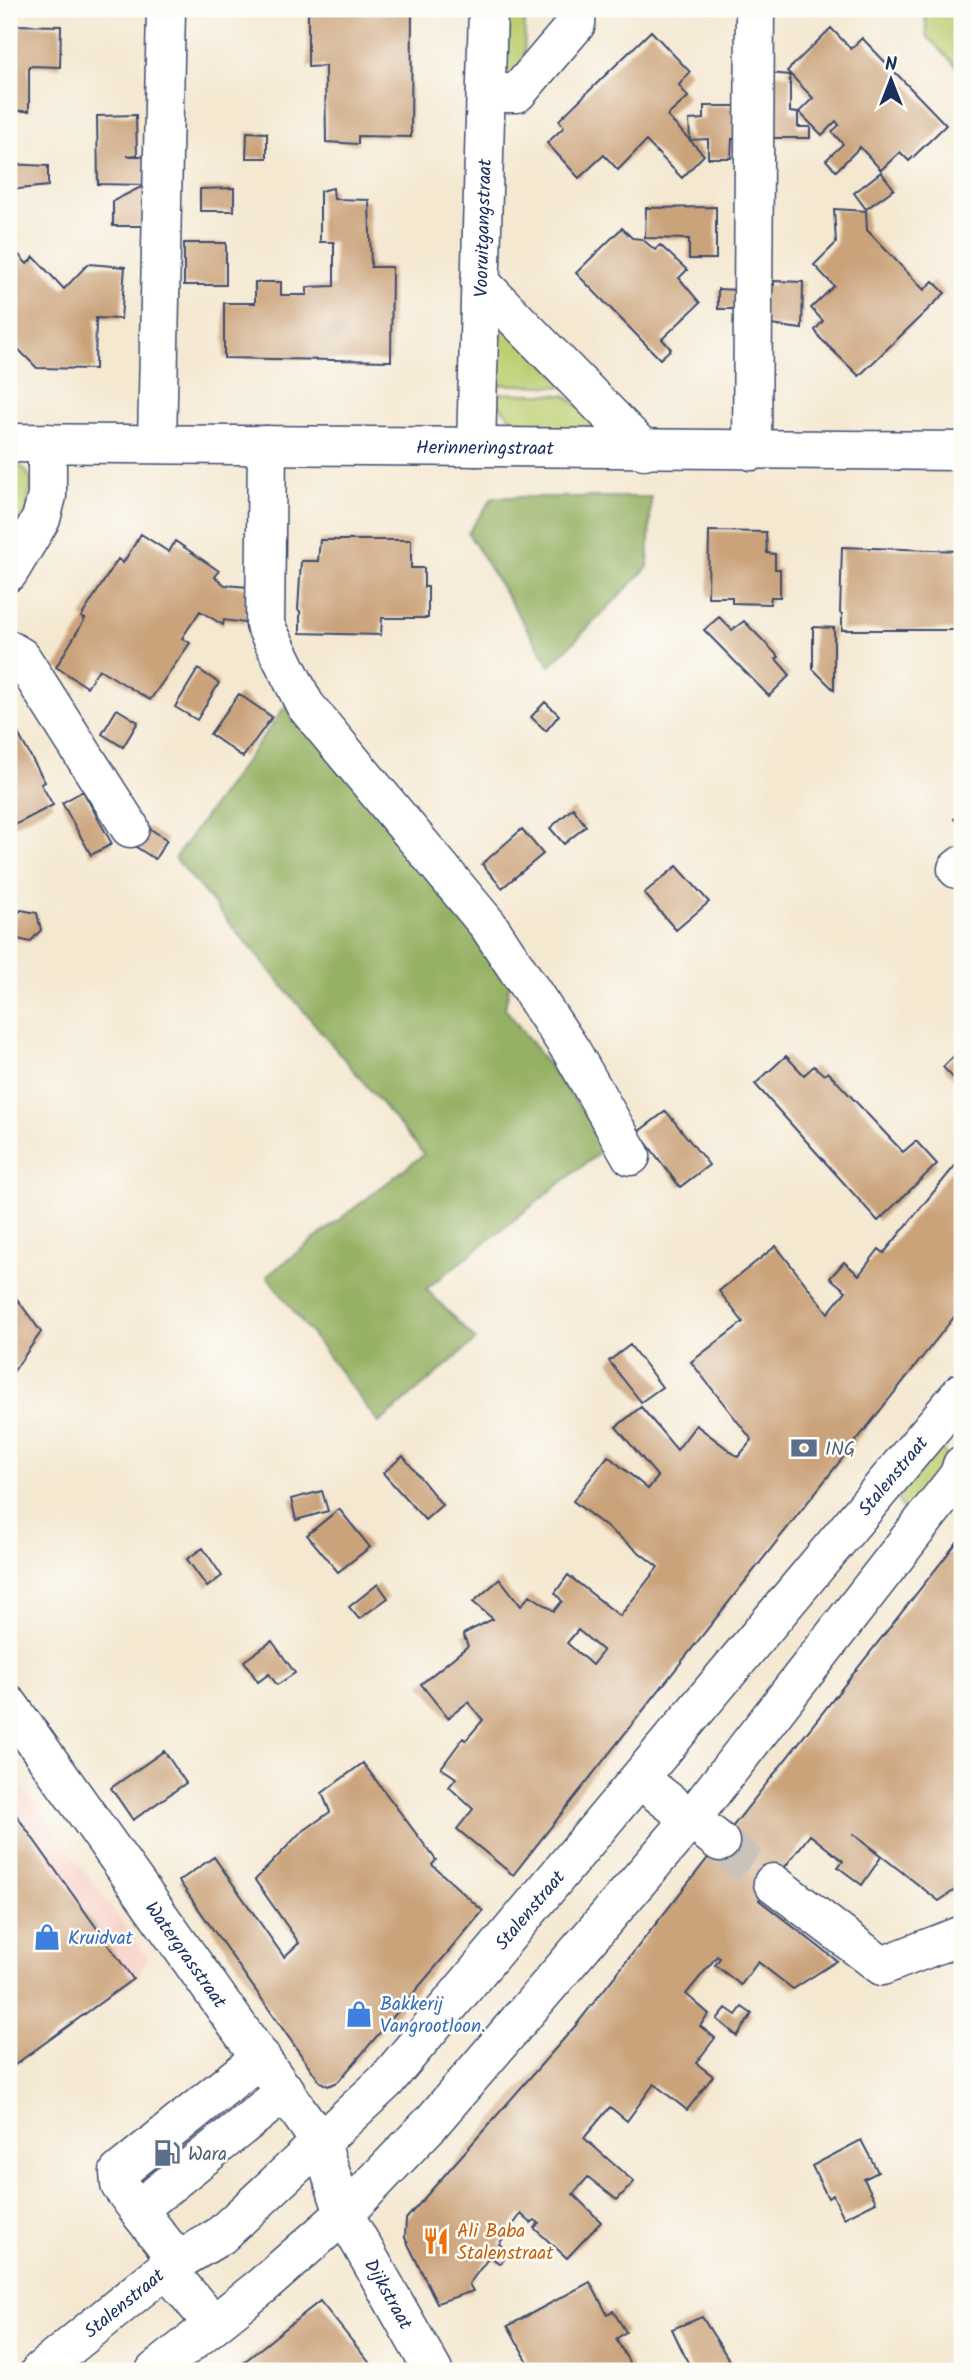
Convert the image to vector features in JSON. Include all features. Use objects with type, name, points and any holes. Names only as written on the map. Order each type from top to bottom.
[{"type":"street","points":[[158,444],[166,9]]},
{"type":"street","name":"Vooruitgangstraat","points":[[476,447],[488,9]]},
{"type":"street","points":[[486,93],[517,93],[576,24],[577,9]]},
{"type":"street","points":[[752,451],[755,9]]},
{"type":"street","points":[[480,282],[644,450]]},
{"type":"street","name":"Herinneringstraat","points":[[9,443],[962,451]]},
{"type":"street","points":[[9,572],[41,519],[47,496],[47,443]]},
{"type":"street","points":[[267,445],[265,625],[300,694],[306,705],[488,925],[572,1052],[631,1156]]},
{"type":"street","points":[[9,650],[21,657],[130,828]]},
{"type":"street","name":"Stalenstraat","points":[[40,2371],[172,2264],[220,2236],[321,2143],[407,2058],[962,1392]]},
{"type":"street","points":[[155,2371],[262,2286],[344,2214],[706,1831],[959,1475],[962,1465]]},
{"type":"street","name":"Watergrasstraat","points":[[9,1705],[321,2143],[344,2214]]},
{"type":"street","points":[[640,1780],[706,1831]]},
{"type":"street","points":[[773,1882],[882,1966],[962,1935]]},
{"type":"street","points":[[213,2324],[120,2185],[119,2172],[261,2057]]},
{"type":"street","points":[[142,2216],[146,2202],[286,2091]]},
{"type":"street","name":"Dijkstraat","points":[[344,2214],[433,2371]]},
{"type":"shaded area","points":[[9,1768],[148,1958],[137,1978],[9,2069]]},
{"type":"green space","points":[[495,9],[525,9],[524,70],[503,80]]},
{"type":"green space","points":[[938,9],[962,9],[962,72],[927,36],[925,15],[938,15]]},
{"type":"green space","points":[[488,303],[567,387],[487,384]]},
{"type":"green space","points":[[488,393],[565,395],[618,440],[530,439]]},
{"type":"green space","points":[[9,457],[25,470],[32,481],[23,527],[9,530]]},
{"type":"green space","points":[[493,497],[651,497],[648,567],[550,666],[468,533]]},
{"type":"green space","points":[[290,700],[510,982],[505,1008],[609,1145],[426,1289],[476,1340],[379,1423],[267,1276],[424,1154],[175,858]]},
{"type":"green space","points":[[930,1447],[942,1448],[948,1461],[910,1524],[894,1492]]},
{"type":"building","points":[[308,9],[412,9],[411,137],[358,136],[358,144],[326,142],[325,66],[308,67]]},
{"type":"building","points":[[9,25],[61,26],[60,67],[29,66],[29,111],[9,111]]},
{"type":"building","points":[[831,28],[851,49],[862,38],[946,125],[909,161],[900,152],[881,170],[860,147],[836,171],[826,160],[843,144],[832,132],[839,125],[836,121],[822,135],[799,112],[813,98],[787,71]]},
{"type":"building","points":[[651,31],[690,72],[679,85],[688,97],[667,116],[704,155],[682,178],[646,141],[618,170],[604,155],[579,178],[547,143],[564,127],[559,120]]},
{"type":"building","points":[[769,73],[790,75],[790,112],[798,113],[798,127],[810,127],[810,138],[766,138]]},
{"type":"building","points":[[704,106],[745,106],[744,138],[732,139],[731,158],[708,158],[708,139],[690,140],[689,120],[704,119]]},
{"type":"building","points":[[136,115],[137,155],[127,156],[148,156],[147,185],[98,184],[97,116]]},
{"type":"building","points":[[247,132],[267,133],[267,158],[246,158]]},
{"type":"building","points":[[9,164],[48,166],[48,186],[9,190]]},
{"type":"building","points":[[881,172],[894,189],[866,209],[854,193]]},
{"type":"building","points":[[141,187],[147,187],[147,226],[113,226],[113,201]]},
{"type":"building","points":[[234,188],[234,211],[200,211],[200,189]]},
{"type":"building","points":[[333,188],[334,199],[369,200],[371,267],[392,267],[391,361],[224,358],[224,303],[255,303],[255,282],[281,282],[281,295],[307,295],[307,287],[334,286],[334,242],[320,242],[320,191]]},
{"type":"building","points":[[716,207],[716,259],[689,259],[689,239],[645,238],[646,208]]},
{"type":"building","points":[[834,209],[866,211],[867,230],[924,290],[933,281],[945,293],[859,376],[820,338],[815,330],[823,321],[811,308],[834,286],[814,265],[836,243]]},
{"type":"building","points":[[622,228],[632,238],[642,239],[655,250],[660,245],[687,270],[679,278],[700,303],[662,339],[671,349],[660,359],[576,273]]},
{"type":"building","points":[[184,243],[226,243],[226,285],[184,285]]},
{"type":"building","points":[[9,244],[27,264],[34,257],[64,289],[88,264],[125,267],[121,319],[96,318],[95,369],[37,368],[9,340]]},
{"type":"building","points":[[774,281],[803,282],[802,329],[764,324],[763,285],[774,285]]},
{"type":"building","points":[[718,289],[738,290],[738,309],[718,309]]},
{"type":"building","points":[[709,531],[766,532],[767,553],[775,554],[775,569],[780,569],[780,597],[771,597],[770,604],[732,603],[732,597],[708,597]]},
{"type":"building","points":[[141,534],[169,552],[175,541],[219,571],[215,577],[225,585],[248,587],[246,623],[224,620],[223,625],[200,611],[182,638],[190,643],[150,700],[99,669],[87,687],[56,667],[85,619],[81,617],[118,559],[123,563]]},
{"type":"building","points":[[320,540],[411,540],[411,568],[424,568],[424,587],[428,587],[428,618],[382,618],[381,635],[300,633],[298,610],[301,561],[318,561]]},
{"type":"building","points":[[842,547],[962,551],[962,626],[954,625],[954,630],[842,630]]},
{"type":"building","points":[[719,617],[732,630],[744,621],[779,657],[776,659],[790,675],[769,696],[704,630]]},
{"type":"building","points":[[813,627],[834,628],[834,690],[813,669]]},
{"type":"building","points":[[198,669],[219,683],[197,720],[175,707]]},
{"type":"building","points":[[239,694],[272,717],[243,757],[210,734]]},
{"type":"building","points":[[545,702],[559,715],[546,731],[531,717]]},
{"type":"building","points":[[117,709],[138,722],[123,747],[102,734]]},
{"type":"building","points":[[16,730],[45,782],[41,784],[53,805],[9,828],[9,734]]},
{"type":"building","points":[[83,791],[112,844],[91,855],[62,803]]},
{"type":"building","points":[[573,808],[586,826],[564,844],[550,828]]},
{"type":"building","points":[[962,813],[962,829],[954,819]]},
{"type":"building","points":[[146,826],[167,840],[155,859],[133,845]]},
{"type":"building","points":[[522,829],[543,854],[502,888],[482,864]]},
{"type":"building","points":[[677,866],[709,902],[676,930],[644,893]]},
{"type":"building","points":[[21,910],[37,913],[41,930],[30,942],[14,938],[11,922]]},
{"type":"building","points":[[786,1056],[804,1075],[814,1066],[824,1075],[828,1072],[903,1152],[916,1141],[937,1164],[878,1221],[755,1084]]},
{"type":"building","points":[[954,1056],[962,1064],[962,1087],[943,1067]]},
{"type":"building","points":[[666,1111],[709,1165],[680,1187],[638,1132]]},
{"type":"building","points":[[962,1157],[962,1307],[513,1875],[457,1829],[473,1809],[449,1787],[456,1778],[441,1768],[463,1738],[466,1740],[483,1720],[468,1702],[448,1718],[421,1684],[468,1646],[463,1634],[493,1619],[473,1602],[500,1579],[521,1606],[530,1595],[554,1611],[562,1601],[555,1593],[568,1575],[620,1616],[658,1567],[573,1501],[608,1456],[648,1489],[658,1477],[616,1427],[641,1407],[677,1450],[696,1425],[738,1457],[752,1440],[691,1362],[743,1322],[719,1291],[776,1246],[828,1313],[846,1291],[830,1278],[844,1262],[859,1275],[879,1249],[884,1253]],"holes":[[[578,1630],[603,1651],[592,1665],[567,1643]]]},
{"type":"building","points":[[9,1288],[41,1332],[9,1378]]},
{"type":"building","points":[[630,1345],[662,1387],[641,1402],[609,1361]]},
{"type":"building","points":[[403,1456],[442,1505],[425,1520],[383,1473]]},
{"type":"building","points":[[322,1491],[328,1511],[296,1520],[291,1499]]},
{"type":"building","points":[[339,1509],[370,1547],[338,1572],[307,1535]]},
{"type":"building","points":[[962,1536],[962,1885],[939,1901],[852,1833],[881,1857],[862,1885],[838,1867],[843,1861],[810,1835],[759,1900],[837,1961],[793,1989],[758,1962],[741,1985],[715,1965],[720,1958],[717,1956],[686,1994],[709,2014],[700,2026],[715,2038],[696,2063],[713,2076],[687,2110],[654,2084],[627,2121],[610,2107],[584,2138],[634,2182],[617,2200],[588,2177],[573,2194],[601,2222],[567,2258],[534,2228],[539,2223],[535,2220],[531,2223],[521,2214],[499,2244],[510,2253],[500,2264],[490,2256],[469,2284],[473,2291],[437,2303],[405,2238],[406,2219],[576,2025]]},
{"type":"building","points":[[203,1548],[222,1576],[207,1587],[187,1559]]},
{"type":"building","points":[[378,1584],[388,1598],[359,1619],[349,1607]]},
{"type":"building","points":[[272,1641],[295,1673],[277,1685],[269,1674],[258,1682],[244,1661]]},
{"type":"building","points":[[164,1751],[186,1783],[133,1820],[111,1788]]},
{"type":"building","points":[[363,1763],[436,1860],[432,1865],[483,1911],[338,2082],[328,2086],[320,2082],[179,1881],[214,1857],[284,1957],[299,1943],[255,1880],[299,1834],[330,1812],[322,1793]]},
{"type":"building","points":[[9,1805],[133,1979],[9,2069]]},
{"type":"building","points":[[742,2007],[752,2014],[737,2036],[717,2019],[726,2008],[736,2015]]},
{"type":"building","points":[[861,2140],[878,2172],[864,2179],[876,2202],[844,2218],[833,2195],[828,2198],[812,2166]]},
{"type":"building","points":[[590,2282],[607,2314],[613,2311],[626,2332],[616,2339],[634,2371],[533,2371],[508,2326]]},
{"type":"building","points":[[320,2301],[376,2371],[233,2371],[276,2336]]},
{"type":"building","points":[[702,2317],[733,2366],[738,2364],[742,2371],[692,2371],[672,2329]]},
{"type":"tunnel","points":[[720,1842],[773,1883]]},
{"type":"place","name":"ING","points":[[804,1448]]},
{"type":"place","name":"Kruidvat","points":[[47,1937]]},
{"type":"place","name":"Bakkerij Vangrootloon.","points":[[359,2014]]},
{"type":"place","name":"Wara","points":[[167,2153]]},
{"type":"place","name":"Ali Baba Stalenstraat","points":[[436,2241]]}]
